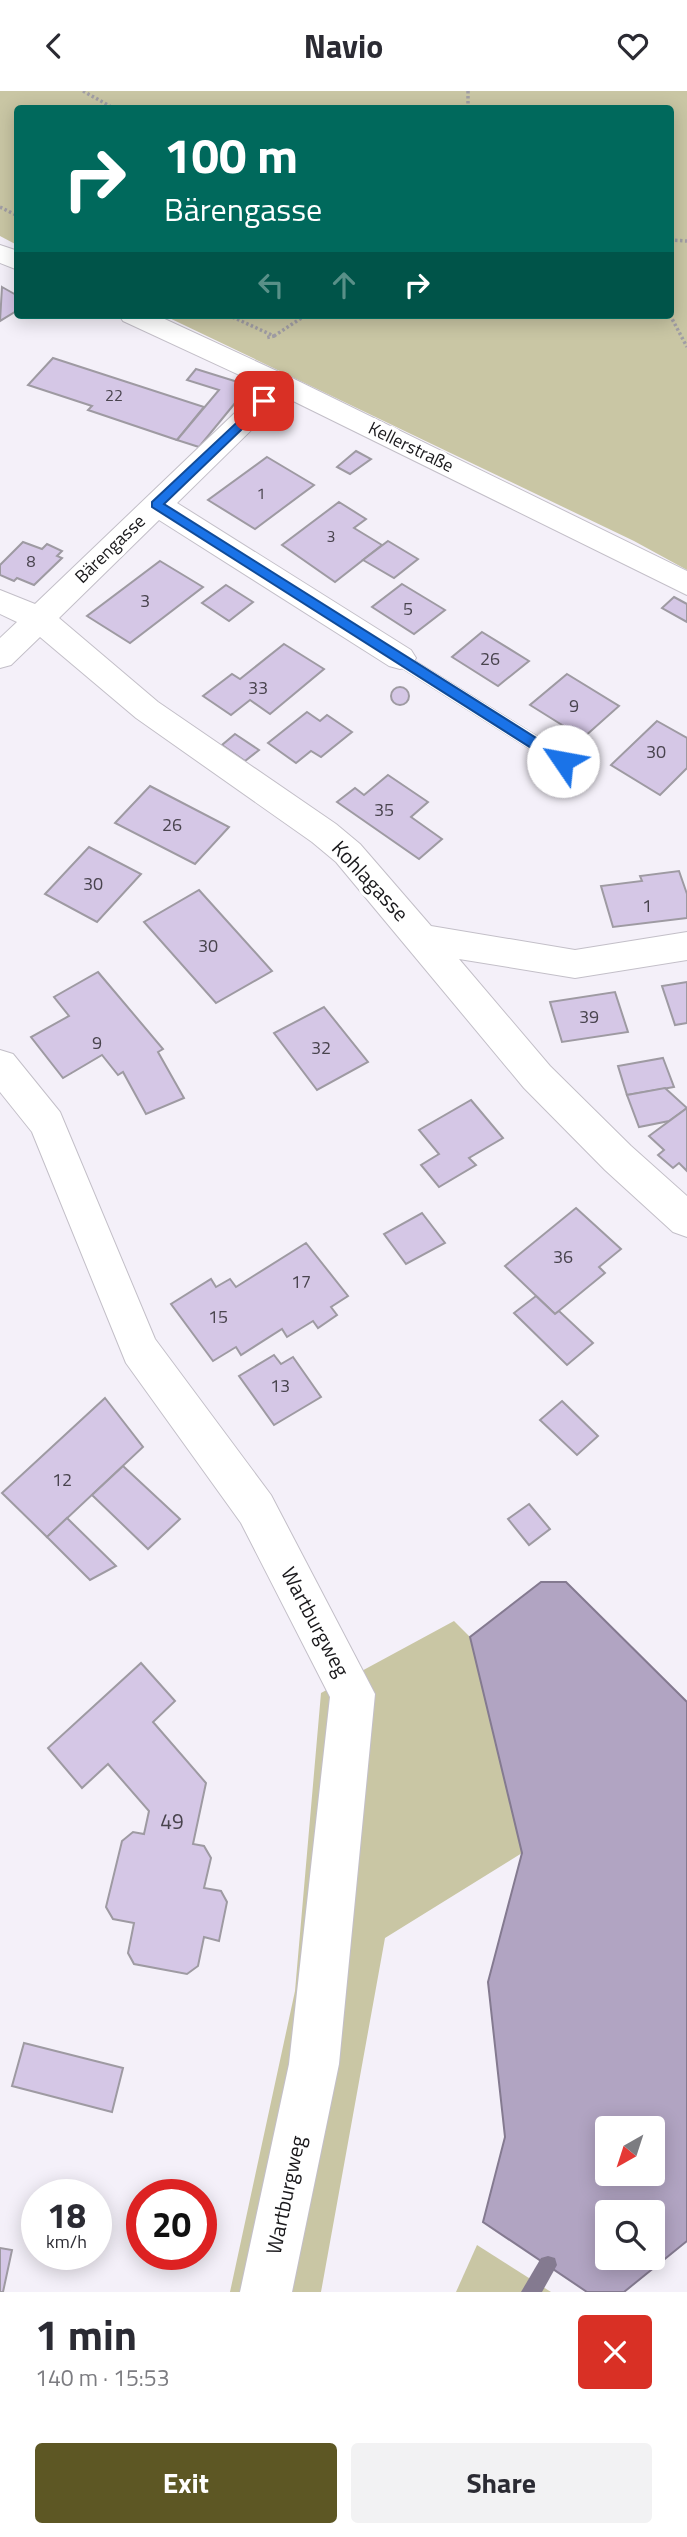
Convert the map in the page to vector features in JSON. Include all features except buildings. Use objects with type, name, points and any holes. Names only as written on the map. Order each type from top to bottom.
[{"type":"street","name":"Kellerstraße","points":[[142,319],[282,384],[687,584]]},
{"type":"street","name":"Bärengasse","points":[[0,657],[282,384]]},
{"type":"street","points":[[156,505],[400,658]]},
{"type":"street","name":"Kohlagasse","points":[[0,601],[38,618],[147,711],[324,833],[348,853],[424,939],[537,1077],[618,1158],[687,1220]]},
{"type":"street","points":[[424,939],[575,964],[687,946]]},
{"type":"street","name":"Wartburgweg","points":[[0,1065],[47,1123],[140,1350],[256,1509],[353,1693],[314,2064],[266,2292]]},
{"type":"lane","points":[[400,658],[563,761]]},
{"type":"path","points":[[83,91],[108,105]]},
{"type":"path","points":[[274,336],[300,319]]},
{"type":"path","points":[[672,319],[687,347]]},
{"type":"shaded area","points":[[0,91],[687,91],[687,570],[634,541],[171,319],[674,319],[674,105],[14,105],[14,243],[0,236]]},
{"type":"shaded area","points":[[541,1582],[566,1582],[687,1702],[687,2241],[665,2259],[665,2200],[595,2200],[595,2270],[651,2270],[624,2292],[587,2292],[483,2222],[505,2137],[488,1982],[522,1853],[470,1637]]},
{"type":"shaded area","points":[[454,1621],[470,1637],[522,1853],[385,1938],[321,2292],[230,2292],[295,1991],[321,1693]]},
{"type":"shaded area","points":[[477,2245],[551,2292],[456,2292]]},
{"type":"waterway","points":[[531,2292],[548,2265]]},
{"type":"route","points":[[264,401],[156,505],[563,761]]}]
